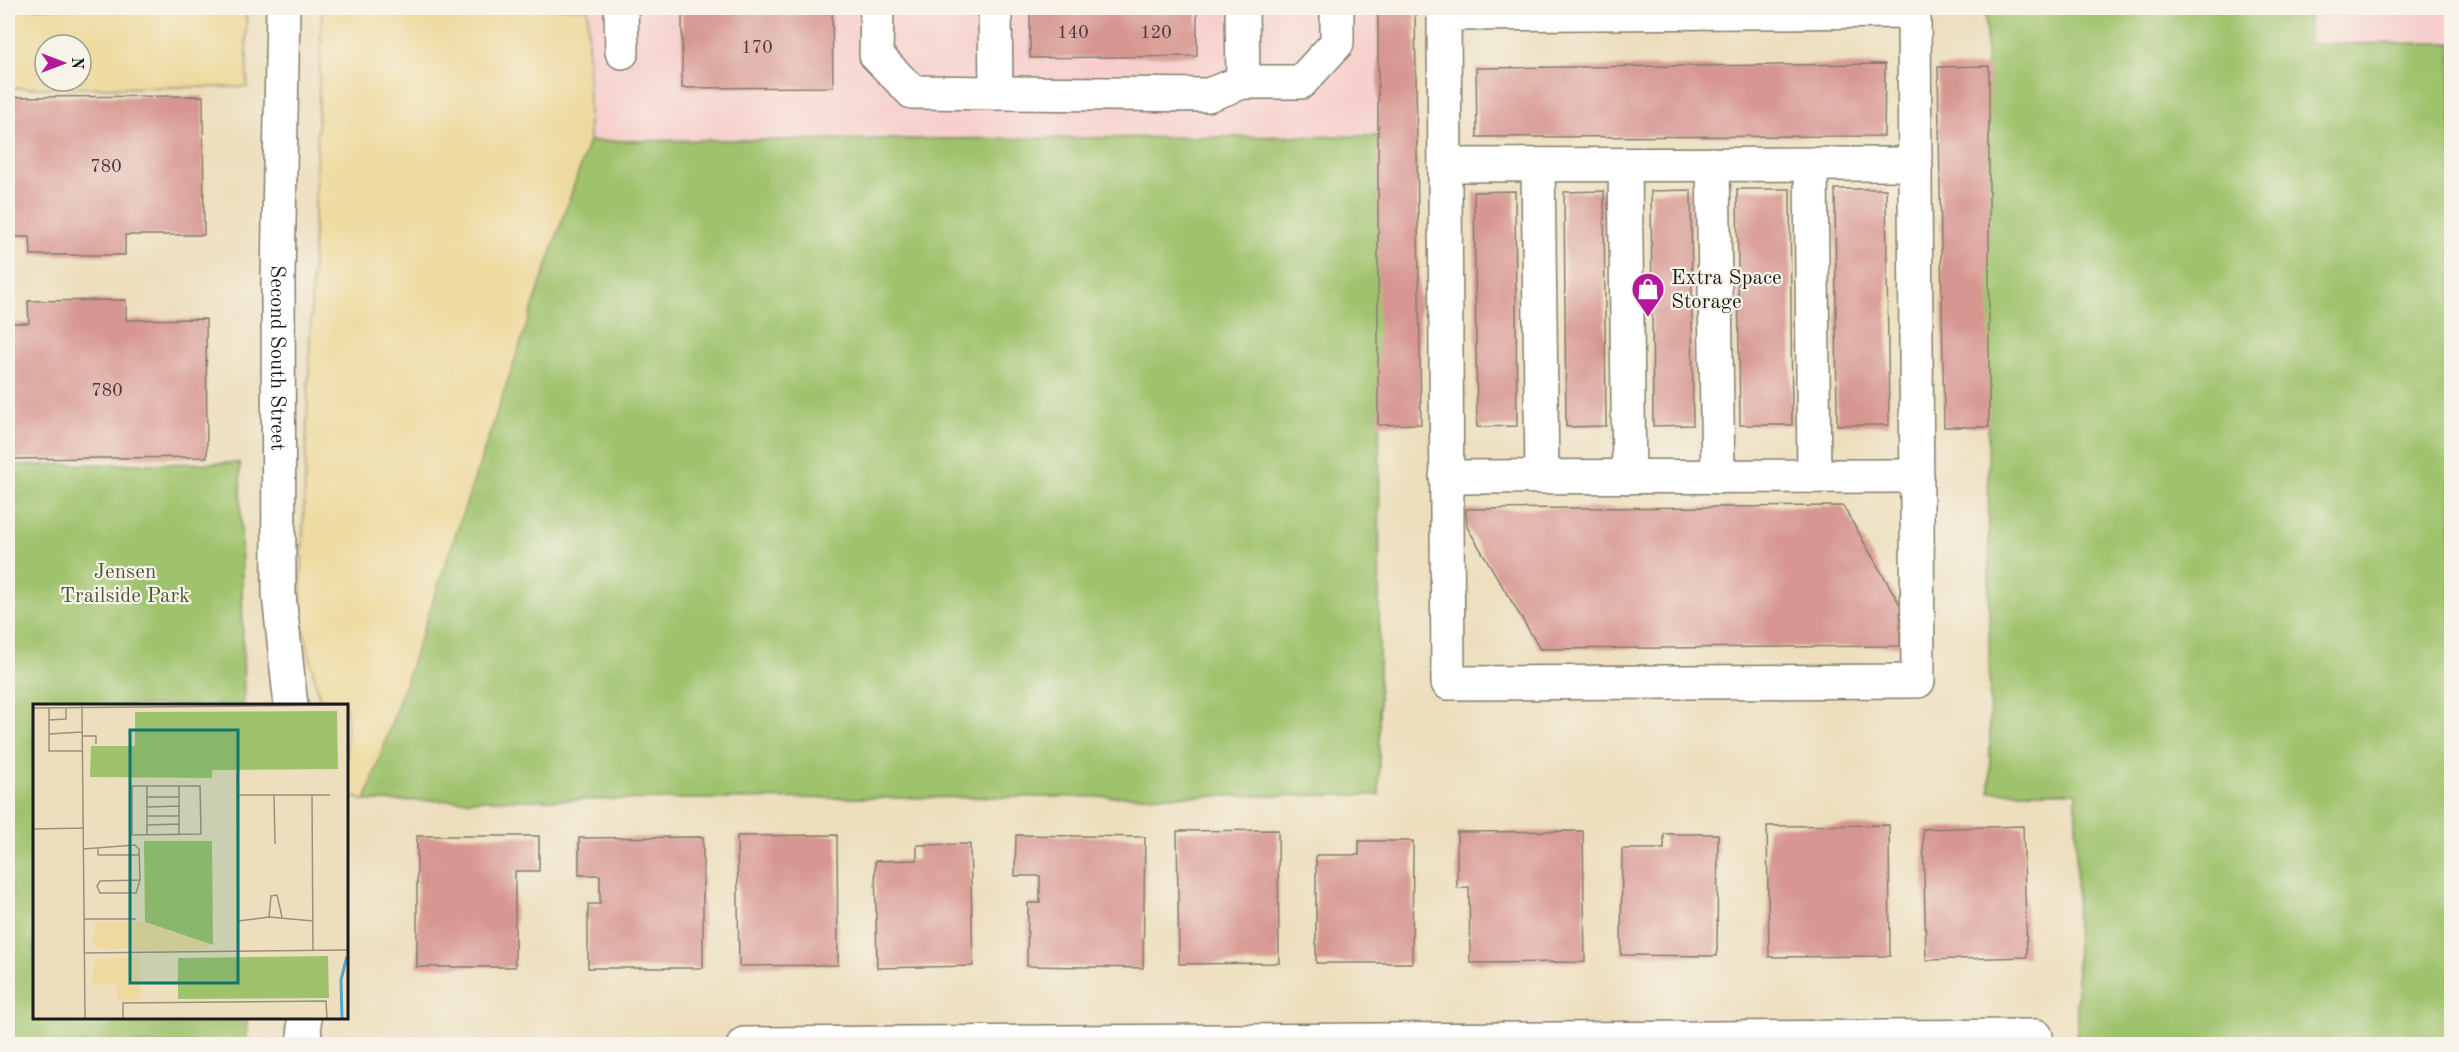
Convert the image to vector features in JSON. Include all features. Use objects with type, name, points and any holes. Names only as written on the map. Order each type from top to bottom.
[{"type":"street","name":"Second South Street","points":[[283,8],[278,278],[279,584],[291,704]]},
{"type":"street","points":[[621,8],[622,52]]},
{"type":"street","points":[[876,8],[876,55],[912,92],[1208,95],[1243,82],[1301,82],[1337,43],[1337,8]]},
{"type":"street","points":[[995,8],[996,93]]},
{"type":"street","points":[[1242,8],[1243,82]]},
{"type":"street","points":[[1915,9],[1916,164],[1918,681],[1448,683],[1444,14],[1915,9]]},
{"type":"street","points":[[1713,164],[1718,477]]},
{"type":"street","points":[[1811,164],[1814,476]]},
{"type":"street","points":[[1445,165],[1916,164]]},
{"type":"street","points":[[1538,165],[1542,477]]},
{"type":"street","points":[[1625,165],[1629,477]]},
{"type":"street","points":[[1446,477],[1917,476]]},
{"type":"street","points":[[304,1019],[305,1044]]},
{"type":"street","points":[[744,1044],[1829,1041],[2036,1036]]},
{"type":"shaded area","points":[[588,8],[1378,8],[1380,136],[589,141]]},
{"type":"shaded area","points":[[2309,8],[2451,8],[2451,43],[2309,44]]},
{"type":"green space","points":[[1986,8],[2309,8],[2309,44],[2451,43],[2451,1044],[2077,1044],[2076,792],[1990,792]]},
{"type":"green space","points":[[1380,136],[1379,795],[365,801],[589,141]]},
{"type":"green space","name":"Jensen Trailside Park","points":[[240,463],[244,704],[33,704],[33,1019],[247,1019],[247,1044],[8,1044],[8,465]]},
{"type":"sand","points":[[8,8],[246,8],[247,87],[93,88],[93,33],[33,33],[33,88],[8,88]]},
{"type":"sand","points":[[322,8],[588,8],[589,141],[365,801],[348,794],[348,704],[321,704],[300,614]]},
{"type":"building","points":[[682,8],[832,8],[833,87],[682,88]]},
{"type":"building","points":[[1030,8],[1197,8],[1197,56],[1030,58]]},
{"type":"building","points":[[1378,8],[1415,8],[1421,424],[1378,425]]},
{"type":"building","points":[[1885,64],[1884,136],[1477,137],[1476,68]]},
{"type":"building","points":[[1989,66],[1989,427],[1944,427],[1938,67]]},
{"type":"building","points":[[203,96],[204,235],[125,235],[125,255],[31,255],[30,237],[8,237],[8,97]]},
{"type":"building","points":[[1737,189],[1790,189],[1792,425],[1740,425]]},
{"type":"building","points":[[1835,189],[1886,189],[1889,425],[1837,425]]},
{"type":"building","points":[[1691,190],[1693,425],[1653,426],[1651,191]]},
{"type":"building","points":[[1515,191],[1517,426],[1477,427],[1474,192]]},
{"type":"building","points":[[1604,191],[1606,426],[1566,427],[1564,192]]},
{"type":"building","points":[[126,300],[126,320],[206,319],[207,457],[8,459],[8,323],[29,323],[28,301]]},
{"type":"building","points":[[1843,506],[1901,606],[1900,646],[1540,649],[1467,527],[1466,509]]},
{"type":"building","points":[[1889,825],[1890,956],[1769,957],[1767,826]]},
{"type":"building","points":[[2023,826],[2027,957],[1926,960],[1923,829]]},
{"type":"building","points":[[1278,830],[1279,963],[1179,964],[1177,831]]},
{"type":"building","points":[[1583,831],[1585,962],[1470,963],[1469,887],[1457,888],[1457,832]]},
{"type":"building","points":[[1664,834],[1718,834],[1717,956],[1621,955],[1622,849],[1664,849]]},
{"type":"building","points":[[837,835],[838,965],[739,966],[737,836]]},
{"type":"building","points":[[1016,835],[1145,837],[1143,968],[1027,966],[1028,903],[1040,903],[1040,876],[1015,876]]},
{"type":"building","points":[[417,836],[539,836],[539,871],[515,871],[515,967],[417,967]]},
{"type":"building","points":[[703,837],[703,968],[588,968],[588,904],[600,904],[600,875],[579,875],[579,838]]},
{"type":"building","points":[[1359,841],[1413,841],[1412,963],[1316,963],[1316,855],[1359,855]]},
{"type":"building","points":[[970,844],[973,966],[877,968],[875,861],[917,860],[917,845]]},
{"type":"place","name":"Extra Space Storage","points":[[1648,318]]}]
